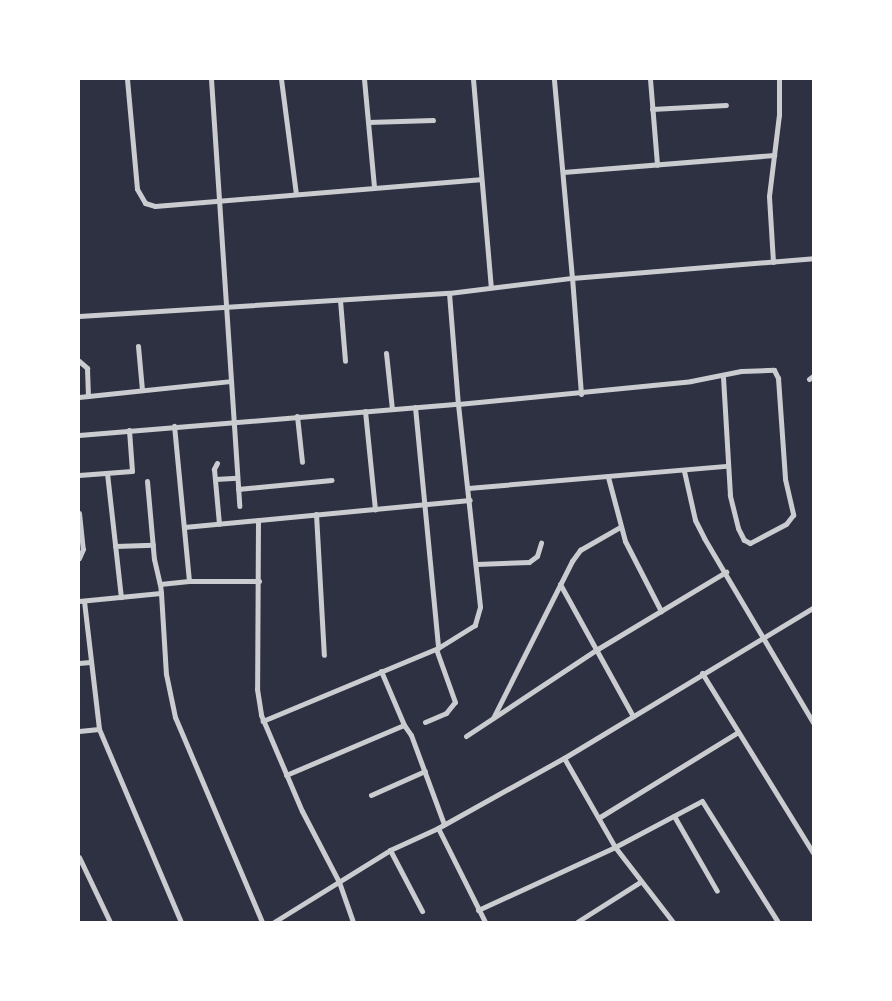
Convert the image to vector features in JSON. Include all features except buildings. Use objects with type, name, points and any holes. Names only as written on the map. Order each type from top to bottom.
[{"type":"street","points":[[127,79],[140,198],[155,206],[480,178]]},
{"type":"street","points":[[211,79],[222,201],[225,307],[240,506]]},
{"type":"street","points":[[281,79],[296,194]]},
{"type":"street","points":[[364,79],[374,187]]},
{"type":"street","points":[[473,79],[480,178],[491,287]]},
{"type":"street","points":[[554,79],[581,394]]},
{"type":"street","points":[[650,79],[657,164]]},
{"type":"street","points":[[773,262],[769,196],[774,156],[779,79]]},
{"type":"street","points":[[652,109],[726,105]]},
{"type":"street","points":[[368,122],[433,120]]},
{"type":"street","points":[[563,172],[774,156]]},
{"type":"street","points":[[79,316],[449,293],[572,278],[813,258]]},
{"type":"street","points":[[263,721],[437,648],[469,630],[479,616],[476,564],[458,404],[449,293]]},
{"type":"street","points":[[340,300],[346,361]]},
{"type":"street","points":[[138,346],[142,390]]},
{"type":"street","points":[[386,353],[392,409]]},
{"type":"street","points":[[79,361],[87,368],[88,396]]},
{"type":"street","points":[[79,435],[233,420],[581,394],[723,376],[741,371],[770,369],[776,372],[791,520],[750,543],[744,540],[734,517],[726,466],[723,376]]},
{"type":"street","points":[[79,397],[230,381]]},
{"type":"street","points":[[414,407],[437,648],[455,702],[446,713],[425,722]]},
{"type":"street","points":[[366,411],[375,509]]},
{"type":"street","points":[[297,416],[302,462]]},
{"type":"street","points":[[174,426],[189,581]]},
{"type":"street","points":[[79,475],[132,471],[129,430]]},
{"type":"street","points":[[217,464],[215,479],[219,524]]},
{"type":"street","points":[[468,488],[726,466]]},
{"type":"street","points":[[684,471],[695,520],[813,722]]},
{"type":"street","points":[[107,473],[121,597]]},
{"type":"street","points":[[608,477],[620,527],[661,611]]},
{"type":"street","points":[[215,479],[237,478]]},
{"type":"street","points":[[238,489],[332,480]]},
{"type":"street","points":[[147,481],[152,545],[161,593],[166,674],[175,717],[262,922]]},
{"type":"street","points":[[184,527],[470,500]]},
{"type":"street","points":[[79,512],[83,553],[79,558]]},
{"type":"street","points":[[316,514],[324,655]]},
{"type":"street","points":[[258,520],[257,689],[263,721],[286,775],[339,882],[353,922]]},
{"type":"street","points":[[493,718],[560,584],[580,550],[620,527]]},
{"type":"street","points":[[476,564],[529,562],[537,556],[541,543]]},
{"type":"street","points":[[115,546],[152,545]]},
{"type":"street","points":[[466,736],[596,650],[726,572]]},
{"type":"street","points":[[160,584],[189,581],[259,581]]},
{"type":"street","points":[[560,584],[632,716]]},
{"type":"street","points":[[161,593],[82,601],[99,729],[181,922]]},
{"type":"street","points":[[274,922],[390,850],[438,828],[564,758],[813,608]]},
{"type":"street","points":[[79,663],[90,662]]},
{"type":"street","points":[[381,671],[404,725],[411,735],[444,824]]},
{"type":"street","points":[[702,674],[813,853]]},
{"type":"street","points":[[286,775],[404,725]]},
{"type":"street","points":[[79,731],[99,729]]},
{"type":"street","points":[[600,818],[738,732]]},
{"type":"street","points":[[564,758],[615,847],[640,882],[673,922]]},
{"type":"street","points":[[371,795],[424,771]]},
{"type":"street","points":[[478,910],[615,847],[702,801],[778,922]]},
{"type":"street","points":[[674,816],[717,891]]},
{"type":"street","points":[[438,828],[484,922]]},
{"type":"street","points":[[390,850],[422,911]]},
{"type":"street","points":[[79,860],[110,922]]},
{"type":"street","points":[[577,922],[586,920],[640,882]]}]
